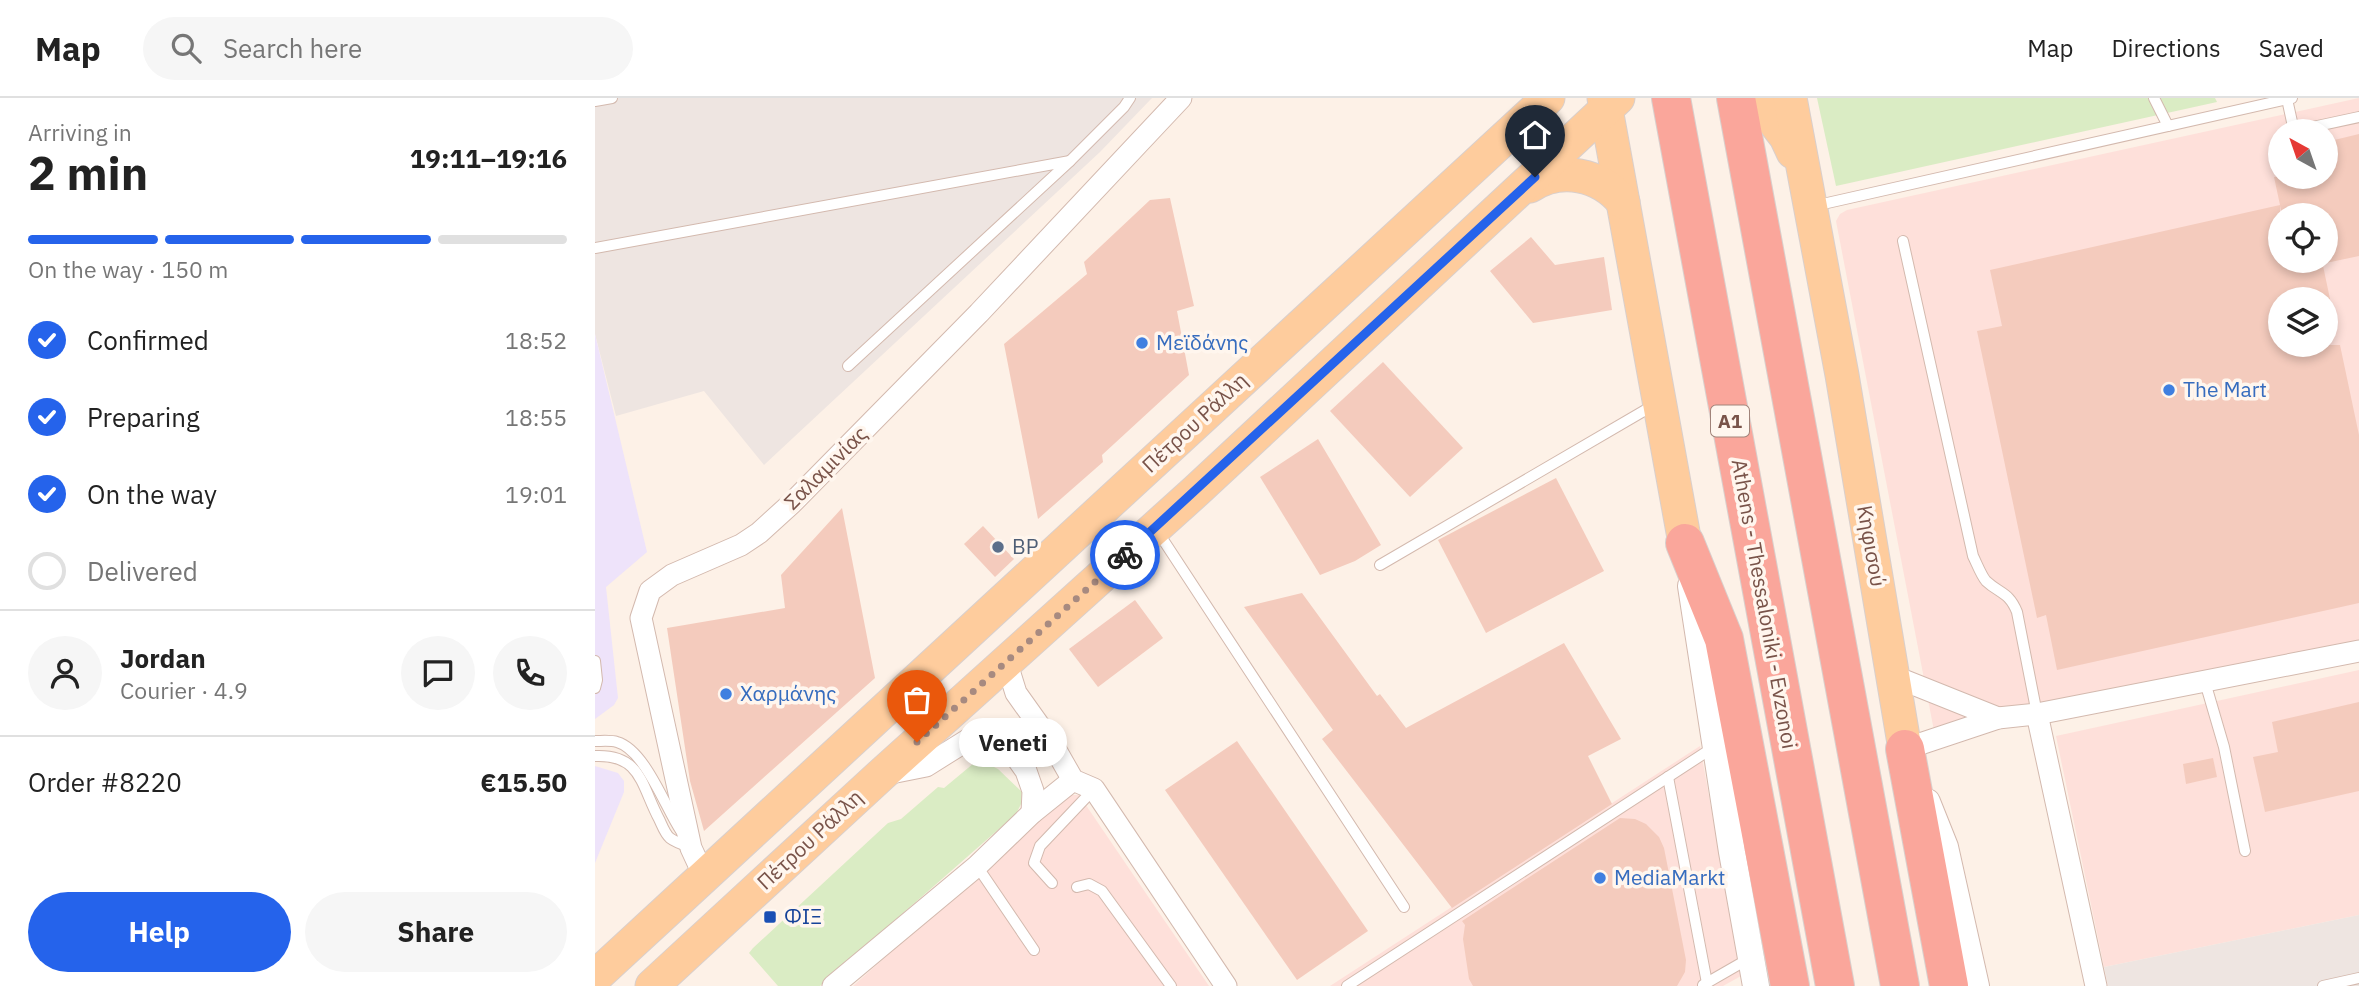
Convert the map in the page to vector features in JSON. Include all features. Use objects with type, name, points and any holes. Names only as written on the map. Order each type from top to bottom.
[{"type":"highway","name":"Athens - Thessaloniki - Evzonoi","points":[[1671,98],[1835,986]]},
{"type":"highway","points":[[1736,98],[1900,986]]},
{"type":"highway","points":[[1685,543],[1724,639],[1790,986]]},
{"type":"highway","points":[[1905,750],[1949,986]]},
{"type":"main road","name":"Πέτρου Ράλλη","points":[[595,977],[698,862],[1548,98]]},
{"type":"main road","points":[[1756,98],[1786,137],[1802,171],[1811,207]]},
{"type":"main road","name":"Κηφισού","points":[[1790,98],[1905,750]]},
{"type":"main road","name":"Πέτρου Ράλλη","points":[[653,986],[1006,661],[1156,528],[1516,195],[1610,102]]},
{"type":"main road","points":[[1610,102],[1623,202],[1685,543]]},
{"type":"main road","points":[[1516,195],[1555,175],[1574,174],[1597,181],[1616,193],[1623,202]]},
{"type":"street","name":"Σαλαμινίας","points":[[698,862],[641,618],[650,590],[672,575],[741,545],[759,533],[792,503],[979,313],[1181,98]]},
{"type":"street","points":[[1685,543],[1715,746],[1756,986]]},
{"type":"street","points":[[1905,750],[1998,718],[2037,714],[2359,651]]},
{"type":"street","points":[[1006,661],[1016,693],[1073,780],[1094,789],[1226,986]]},
{"type":"street","points":[[1893,676],[1998,718]]},
{"type":"street","points":[[2037,714],[2096,986]]},
{"type":"street","points":[[881,775],[926,766],[974,736],[993,737],[1009,747],[1026,771],[1033,791],[1032,813]]},
{"type":"street","name":"Κηφισού","points":[[1905,750],[1945,847],[1976,986]]},
{"type":"street","points":[[834,986],[977,866],[1032,813],[1073,780]]},
{"type":"lane","points":[[595,102],[612,98]]},
{"type":"lane","points":[[848,366],[1070,162],[1131,98]]},
{"type":"lane","points":[[2154,98],[2168,126]]},
{"type":"lane","points":[[1811,207],[2290,99],[2294,131],[2359,117]]},
{"type":"lane","points":[[595,248],[1070,162]]},
{"type":"lane","points":[[1903,241],[1973,556],[1986,580],[2003,591],[2017,612],[2037,714]]},
{"type":"lane","points":[[1380,565],[1660,402]]},
{"type":"lane","points":[[1156,528],[1404,907]]},
{"type":"lane","points":[[595,661],[595,688]]},
{"type":"lane","points":[[2205,682],[2224,747],[2245,851]]},
{"type":"lane","points":[[595,741],[617,742],[634,751],[698,862]]},
{"type":"lane","points":[[1347,986],[1715,746]]},
{"type":"lane","points":[[595,756],[614,755],[637,771],[647,797],[669,837],[698,862]]},
{"type":"lane","points":[[1668,777],[1704,984],[1752,957]]},
{"type":"lane","points":[[1052,883],[1034,863],[1035,854],[1094,789]]},
{"type":"lane","points":[[977,866],[1034,950]]},
{"type":"lane","points":[[1077,887],[1090,884],[1102,891],[1171,986]]},
{"type":"lane","points":[[2323,986],[2359,978]]},
{"type":"shaded area","points":[[595,98],[1152,98],[1100,152],[764,465],[704,391],[616,416],[595,334]]},
{"type":"shaded area","points":[[2359,98],[2359,647],[1935,736],[1836,221],[1840,214],[1847,210]]},
{"type":"shaded area","points":[[595,334],[647,552],[606,587],[618,698],[614,705],[595,719]]},
{"type":"shaded area","points":[[2359,670],[2359,915],[2104,967],[2056,736]]},
{"type":"shaded area","points":[[1700,746],[1741,976],[1723,986],[1330,986]]},
{"type":"shaded area","points":[[595,766],[618,773],[624,781],[624,792],[595,863]]},
{"type":"shaded area","points":[[1079,795],[1209,986],[853,986],[1062,799]]},
{"type":"shaded area","points":[[2359,915],[2359,986],[2108,986],[2104,967]]},
{"type":"green space","points":[[1817,98],[2215,98],[2217,102],[1836,186]]},
{"type":"green space","points":[[982,761],[998,769],[1022,792],[1021,804],[1016,814],[820,986],[778,986],[749,953],[753,948],[888,823],[901,819],[938,787],[944,788],[974,763]]},
{"type":"building","name":"The Mart","points":[[2359,134],[2359,256],[2338,260],[2338,203],[2280,203],[2277,189],[2338,189],[2338,139]]},
{"type":"building","points":[[1170,198],[1194,306],[1177,311],[1189,375],[1102,455],[1103,462],[1038,519],[1004,344],[1087,274],[1084,262],[1150,200]]},
{"type":"building","name":"The Mart","points":[[2268,208],[2268,273],[2325,273],[2327,287],[2268,287],[2268,357],[2338,357],[2340,345],[2359,435],[2359,603],[2057,670],[2046,615],[2037,618],[1977,331],[2002,326],[1990,270]]},
{"type":"building","points":[[1531,237],[1555,265],[1604,257],[1612,310],[1533,323],[1490,271]]},
{"type":"building","points":[[1383,362],[1463,448],[1410,497],[1330,411]]},
{"type":"building","points":[[1318,439],[1381,545],[1355,561],[1320,575],[1260,477]]},
{"type":"building","points":[[1556,478],[1604,571],[1486,633],[1438,540]]},
{"type":"building","points":[[842,508],[875,678],[704,831],[690,781],[667,628],[785,608],[781,575]]},
{"type":"building","points":[[983,526],[1014,559],[995,577],[964,544]]},
{"type":"building","points":[[1302,593],[1377,696],[1380,694],[1406,728],[1564,643],[1621,739],[1588,756],[1612,804],[1452,908],[1322,739],[1333,730],[1244,607]]},
{"type":"building","points":[[1135,600],[1163,638],[1098,687],[1069,649]]},
{"type":"building","points":[[2359,702],[2359,791],[2265,812],[2253,757],[2278,752],[2272,722]]},
{"type":"building","points":[[1237,741],[1368,931],[1297,980],[1165,790]]},
{"type":"building","points":[[2213,758],[2217,777],[2186,784],[2183,764]]},
{"type":"building","name":"MediaMarkt","points":[[1620,818],[1635,819],[1646,824],[1659,837],[1664,848],[1686,960],[1685,972],[1677,986],[1473,986],[1469,979],[1463,939],[1465,925],[1462,921]]},
{"type":"way so far","points":[[917,742],[1125,555]]},
{"type":"place","name":"Μεϊδάνης","points":[[1142,343]]},
{"type":"place","name":"The Mart","points":[[2169,390]]},
{"type":"place","name":"BP","points":[[998,547]]},
{"type":"place","name":"Χαρμάνης","points":[[726,694]]},
{"type":"place","name":"Veneti","points":[[917,742]]},
{"type":"place","name":"MediaMarkt","points":[[1600,878]]},
{"type":"place","name":"ΦΙΞ","points":[[770,917]]},
{"type":"route","points":[[1125,555],[1535,177]]}]
